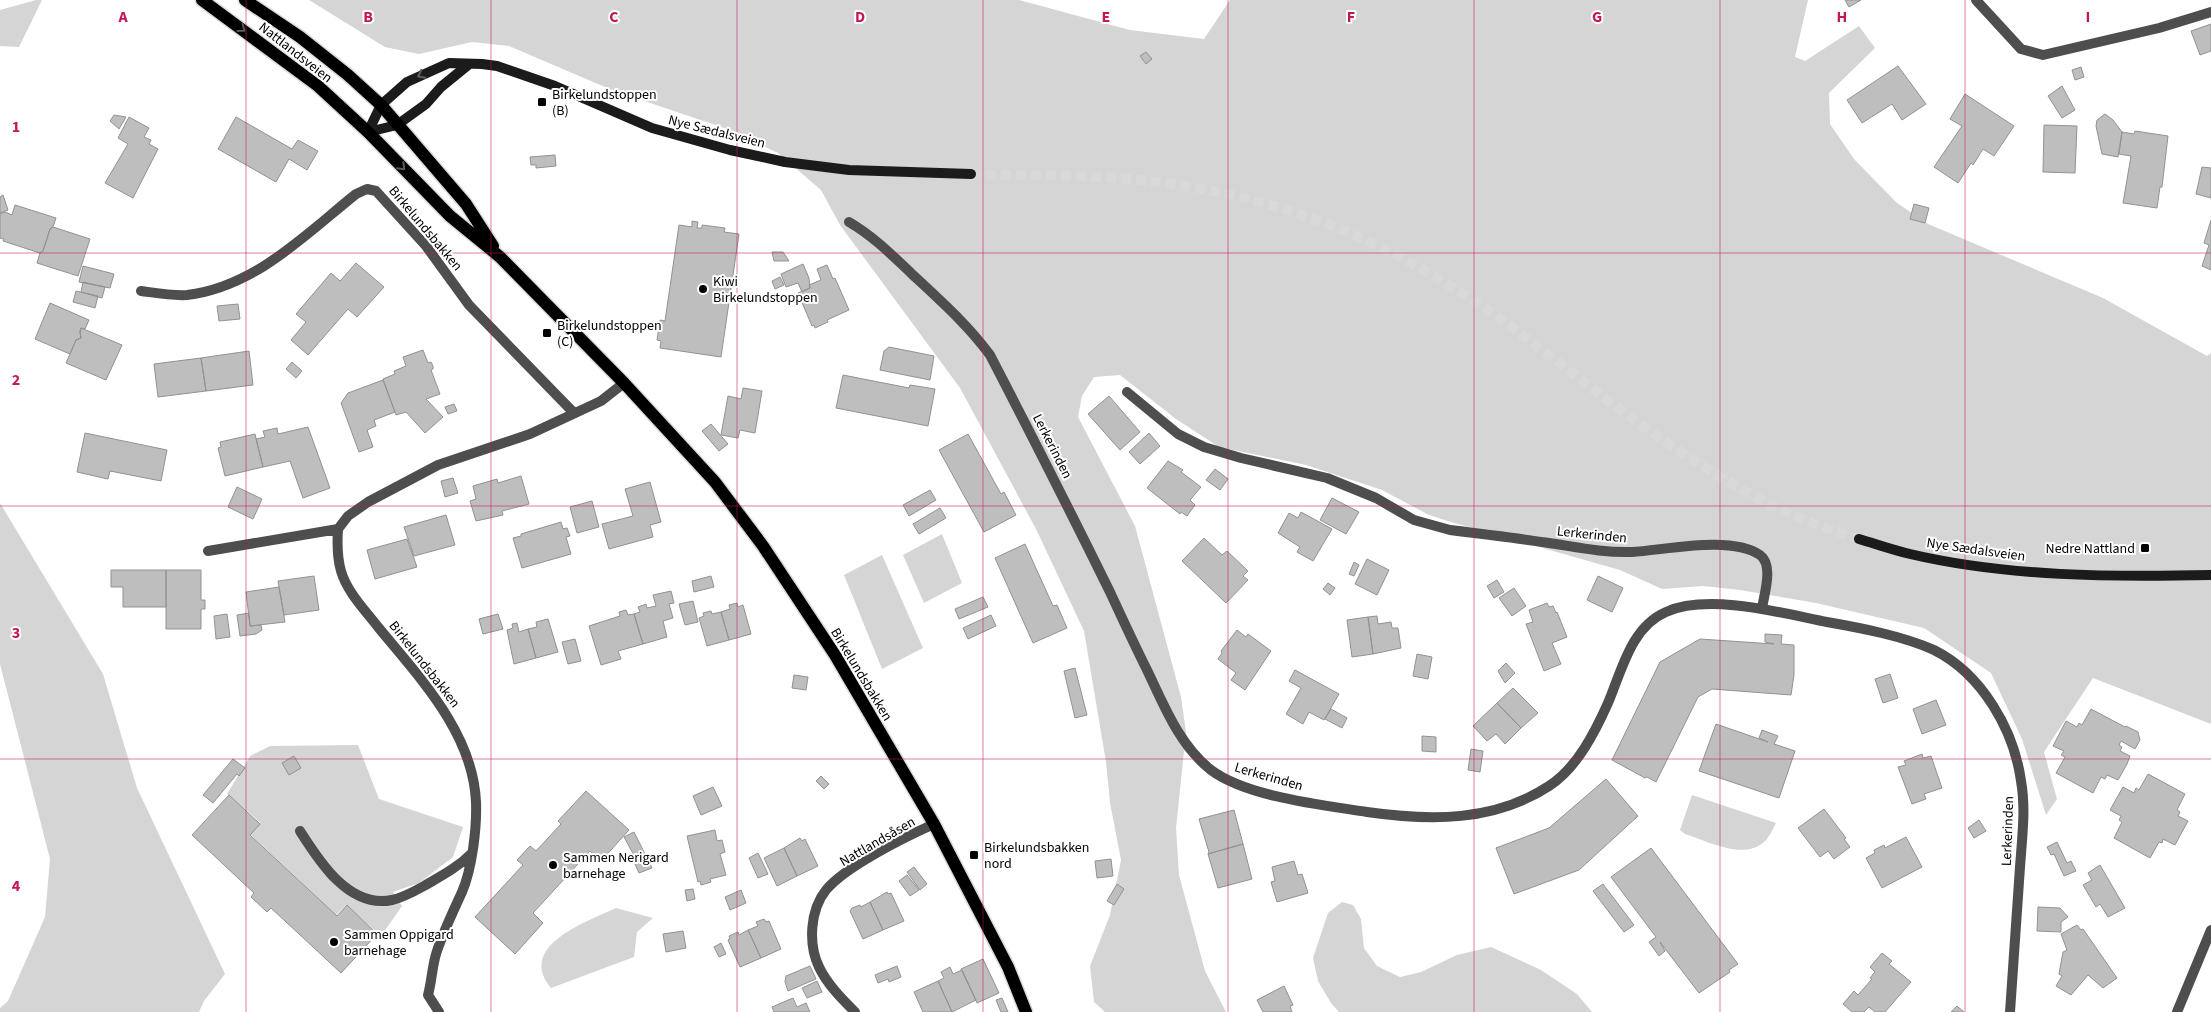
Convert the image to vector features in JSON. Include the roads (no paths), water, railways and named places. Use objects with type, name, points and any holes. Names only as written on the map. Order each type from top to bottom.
[{"type":"main road","name":"Nattlandsveien","points":[[202,0],[318,86],[368,132]]},
{"type":"main road","name":"Nattlandsveien","points":[[245,0],[300,37],[348,75],[381,105]]},
{"type":"main road","name":"Nye Sædalsveien","points":[[368,132],[381,105],[407,82],[430,70],[450,63],[482,64],[498,66],[555,86],[652,128],[739,152],[785,162],[849,170],[972,174]]},
{"type":"main road","points":[[368,132],[397,125],[426,104],[441,87],[468,65]]},
{"type":"main road","name":"Birkelundsbakken","points":[[381,105],[466,204],[500,257]]},
{"type":"main road","name":"Birkelundsbakken","points":[[368,132],[450,216],[500,257],[624,383],[715,482],[762,546],[835,655],[934,824],[1008,967],[1026,1012]]},
{"type":"main road","name":"Nye Sædalsveien","points":[[1858,539],[1919,556],[2018,570],[2099,576],[2211,575]]},
{"type":"street","points":[[1976,0],[2021,49],[2043,55],[2159,28],[2211,12]]},
{"type":"street","name":"Birkelundsbakken","points":[[141,292],[186,295],[213,289],[234,280],[270,262],[356,194],[367,189],[376,191],[426,246],[470,305],[574,412]]},
{"type":"street","name":"Lerkerinden","points":[[849,222],[864,231],[971,329],[990,355],[1086,543],[1169,716],[1188,747],[1212,770],[1232,782],[1264,792],[1316,804],[1423,819],[1462,817],[1514,804],[1553,784],[1569,769],[1592,733],[1607,704],[1622,665],[1635,641],[1649,622],[1665,612],[1687,605],[1762,609],[1840,624],[1913,642],[1936,651],[1956,664],[1978,685],[1997,712],[2014,750],[2022,781],[2023,814],[2010,1012]]},
{"type":"street","points":[[208,551],[338,529],[348,516],[368,502],[438,466],[530,434],[601,401],[624,383]]},
{"type":"street","name":"Lerkerinden","points":[[1126,392],[1178,434],[1204,447],[1245,459],[1304,472],[1352,487],[1427,525],[1450,530],[1611,552],[1736,545],[1752,551],[1766,561],[1767,568],[1762,609]]},
{"type":"street","name":"Birkelundsbakken","points":[[338,529],[337,548],[341,572],[356,599],[424,683],[449,719],[469,765],[476,802],[472,853],[462,891],[452,909],[436,954],[428,996],[439,1012]]},
{"type":"street","name":"Nattlandsåsen","points":[[855,1012],[839,996],[819,967],[814,946],[813,923],[819,902],[827,889],[852,868],[934,824]]},
{"type":"street","points":[[300,831],[320,863],[355,894],[373,901],[392,900],[419,888],[458,867],[472,853]]},
{"type":"street","points":[[2177,1012],[2211,930]]},
{"type":"tunnel","points":[[971,174],[1105,177],[1182,186],[1249,199],[1282,208],[1346,231],[1407,261],[1468,297],[1683,454],[1753,496],[1814,524],[1859,539]]},
{"type":"place","name":"Birkelundstoppen (B)","points":[[542,102]]},
{"type":"place","name":"Kiwi Birkelundstoppen","points":[[703,289]]},
{"type":"place","name":"Birkelundstoppen (C)","points":[[547,333]]},
{"type":"place","name":"Nedre Nattland","points":[[2145,548]]},
{"type":"place","name":"Birkelundsbakken nord","points":[[974,855]]},
{"type":"place","name":"Sammen Nerigard barnehage","points":[[553,865]]},
{"type":"place","name":"Sammen Oppigard barnehage","points":[[334,942]]}]
